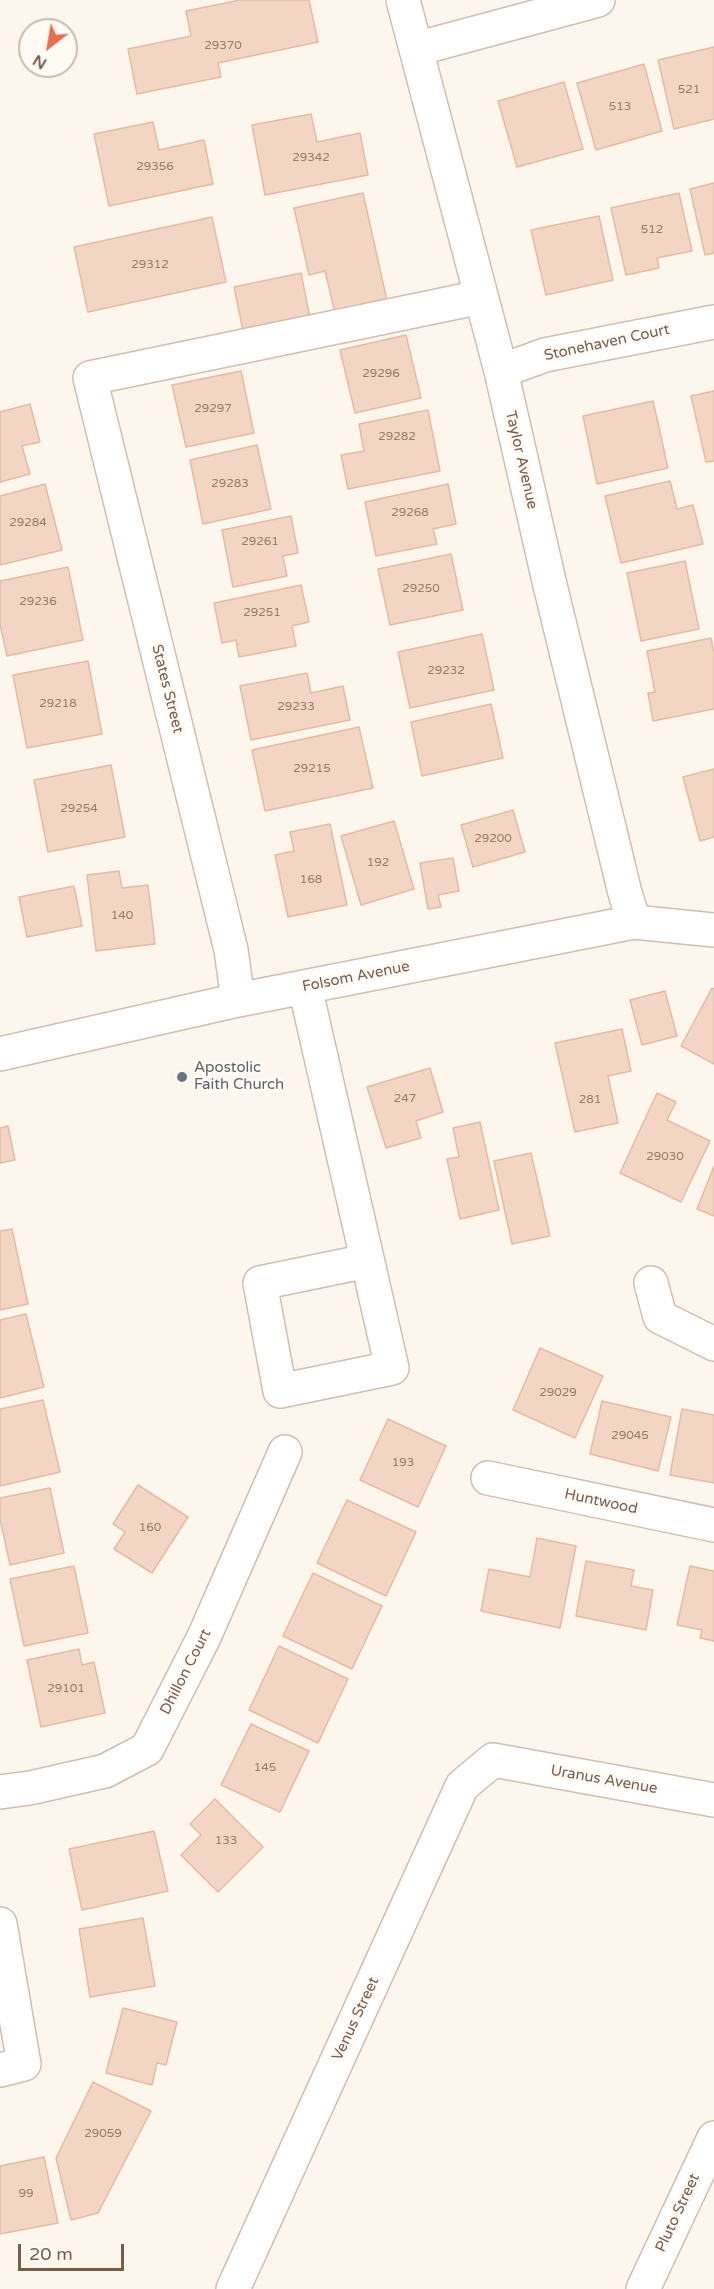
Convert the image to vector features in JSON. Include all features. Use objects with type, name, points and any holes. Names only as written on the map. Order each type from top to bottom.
[{"type":"street","name":"Taylor Avenue","points":[[403,0],[501,371],[549,581],[634,922]]},
{"type":"street","points":[[416,49],[598,0]]},
{"type":"street","name":"States Street","points":[[238,1000],[231,950],[90,378],[481,297]]},
{"type":"street","name":"Stonehaven Court","points":[[501,371],[545,355],[714,322]]},
{"type":"street","name":"Folsom Avenue","points":[[0,1054],[238,1000],[634,922],[714,930]]},
{"type":"street","points":[[305,987],[392,1368],[280,1391],[260,1283],[367,1261]]},
{"type":"street","points":[[651,1283],[660,1317],[714,1344]]},
{"type":"street","name":"Dhillon Court","points":[[0,1792],[30,1788],[105,1771],[147,1749],[204,1637],[285,1452]]},
{"type":"street","name":"Huntwood","points":[[488,1478],[714,1526]]},
{"type":"street","name":"Uranus Avenue","points":[[493,1760],[714,1800]]},
{"type":"street","name":"Venus Street","points":[[233,2289],[462,1786],[493,1760]]},
{"type":"street","points":[[0,1924],[12,2067]]},
{"type":"street","name":"Pluto Street","points":[[643,2289],[714,2138]]},
{"type":"building","points":[[240,0],[309,0],[318,42],[218,63],[221,77],[137,94],[128,49],[191,36],[186,11]]},
{"type":"building","points":[[714,47],[714,119],[674,129],[658,60]]},
{"type":"building","points":[[644,64],[662,131],[596,150],[577,83]]},
{"type":"building","points":[[564,82],[583,149],[517,167],[498,101]]},
{"type":"building","points":[[311,114],[317,142],[360,133],[368,175],[265,195],[252,125]]},
{"type":"building","points":[[153,122],[159,150],[204,140],[213,184],[109,206],[94,134]]},
{"type":"building","points":[[714,183],[714,253],[705,255],[690,189]]},
{"type":"building","points":[[363,193],[388,305],[336,317],[325,271],[309,275],[294,208]]},
{"type":"building","points":[[679,193],[692,251],[657,258],[659,268],[626,275],[611,208]]},
{"type":"building","points":[[599,216],[613,280],[546,295],[531,230]]},
{"type":"building","points":[[212,217],[226,282],[88,312],[74,247]]},
{"type":"building","points":[[301,273],[311,323],[244,336],[234,287]]},
{"type":"building","points":[[406,335],[421,398],[355,413],[340,350]]},
{"type":"building","points":[[241,371],[254,433],[186,447],[172,385]]},
{"type":"building","points":[[714,391],[714,461],[706,462],[691,396]]},
{"type":"building","points":[[653,401],[668,468],[597,484],[583,416]]},
{"type":"building","points":[[30,404],[40,442],[22,446],[30,474],[0,482],[0,412]]},
{"type":"building","points":[[428,410],[440,471],[348,489],[341,455],[364,451],[359,424]]},
{"type":"building","points":[[257,445],[271,509],[203,524],[190,460]]},
{"type":"building","points":[[670,481],[677,509],[693,505],[703,544],[621,563],[605,496]]},
{"type":"building","points":[[45,484],[62,550],[0,565],[0,496]]},
{"type":"building","points":[[448,484],[456,524],[433,529],[437,544],[376,556],[365,502]]},
{"type":"building","points":[[291,516],[298,553],[283,556],[287,576],[233,587],[222,530]]},
{"type":"building","points":[[451,554],[463,610],[390,625],[378,569]]},
{"type":"building","points":[[685,561],[699,629],[641,641],[627,573]]},
{"type":"building","points":[[68,567],[83,640],[7,656],[0,624],[0,581]]},
{"type":"building","points":[[301,585],[309,622],[292,626],[296,646],[239,657],[236,640],[222,643],[214,603]]},
{"type":"building","points":[[482,634],[494,690],[410,708],[398,652]]},
{"type":"building","points":[[711,638],[714,654],[714,709],[653,721],[648,693],[655,692],[647,651]]},
{"type":"building","points":[[88,661],[102,734],[27,748],[13,675]]},
{"type":"building","points":[[307,673],[311,693],[343,686],[350,720],[251,740],[240,686]]},
{"type":"building","points":[[491,704],[503,758],[422,776],[411,722]]},
{"type":"building","points":[[359,727],[373,788],[265,811],[252,750]]},
{"type":"building","points":[[111,765],[125,837],[48,852],[34,780]]},
{"type":"building","points":[[714,769],[714,837],[700,841],[683,777]]},
{"type":"building","points":[[513,810],[525,852],[473,867],[461,825]]},
{"type":"building","points":[[394,821],[414,889],[361,905],[341,836]]},
{"type":"building","points":[[330,824],[347,905],[288,917],[275,855],[294,851],[290,832]]},
{"type":"building","points":[[453,858],[459,891],[438,895],[441,907],[428,909],[420,863]]},
{"type":"building","points":[[119,871],[122,888],[148,885],[155,944],[96,951],[87,875]]},
{"type":"building","points":[[74,886],[82,926],[27,937],[19,897]]},
{"type":"building","points":[[712,988],[714,989],[714,1064],[681,1046]]},
{"type":"building","points":[[665,991],[677,1036],[642,1045],[630,1000]]},
{"type":"building","points":[[622,1029],[631,1071],[608,1076],[618,1123],[575,1132],[555,1043]]},
{"type":"building","points":[[430,1068],[443,1112],[416,1121],[421,1138],[386,1148],[367,1087]]},
{"type":"building","points":[[657,1093],[676,1102],[667,1120],[710,1141],[681,1202],[620,1173]]},
{"type":"building","points":[[480,1122],[499,1210],[460,1219],[447,1159],[459,1157],[453,1128]]},
{"type":"building","points":[[8,1126],[15,1160],[0,1163],[0,1128]]},
{"type":"building","points":[[531,1153],[550,1236],[512,1244],[494,1161]]},
{"type":"building","points":[[714,1166],[714,1216],[697,1209]]},
{"type":"building","points":[[12,1229],[28,1304],[0,1310],[0,1231]]},
{"type":"building","points":[[26,1314],[44,1387],[0,1398],[0,1320]]},
{"type":"building","points":[[540,1348],[603,1376],[575,1438],[513,1410]]},
{"type":"building","points":[[43,1400],[60,1472],[0,1486],[0,1409]]},
{"type":"building","points":[[602,1401],[671,1417],[658,1471],[590,1454]]},
{"type":"building","points":[[682,1409],[714,1415],[714,1483],[670,1475]]},
{"type":"building","points":[[388,1419],[446,1446],[418,1507],[360,1480]]},
{"type":"building","points":[[138,1485],[188,1517],[152,1573],[114,1549],[125,1532],[113,1524]]},
{"type":"building","points":[[50,1488],[64,1553],[10,1565],[0,1519],[0,1498]]},
{"type":"building","points":[[347,1500],[416,1532],[386,1596],[317,1563]]},
{"type":"building","points":[[537,1538],[576,1546],[560,1628],[481,1611],[489,1569],[530,1577]]},
{"type":"building","points":[[586,1561],[634,1570],[631,1586],[653,1590],[646,1630],[576,1616]]},
{"type":"building","points":[[74,1566],[88,1633],[24,1646],[10,1579]]},
{"type":"building","points":[[690,1566],[714,1571],[714,1641],[700,1638],[702,1630],[677,1625]]},
{"type":"building","points":[[313,1573],[382,1606],[352,1669],[283,1636]]},
{"type":"building","points":[[279,1646],[348,1679],[318,1743],[249,1710]]},
{"type":"building","points":[[79,1649],[82,1665],[94,1662],[105,1713],[41,1727],[27,1660]]},
{"type":"building","points":[[251,1724],[309,1751],[280,1812],[221,1785]]},
{"type":"building","points":[[215,1799],[263,1847],[218,1892],[181,1855],[201,1835],[190,1824]]},
{"type":"building","points":[[154,1831],[168,1891],[82,1910],[69,1849]]},
{"type":"building","points":[[143,1918],[155,1986],[90,1997],[79,1929]]},
{"type":"building","points":[[123,2008],[177,2022],[166,2065],[157,2063],[152,2085],[106,2073]]},
{"type":"building","points":[[93,2082],[151,2111],[98,2213],[71,2220],[56,2158]]},
{"type":"building","points":[[44,2157],[58,2223],[0,2234],[0,2166]]},
{"type":"place","name":"Apostolic Faith Church","points":[[182,1077]]}]
